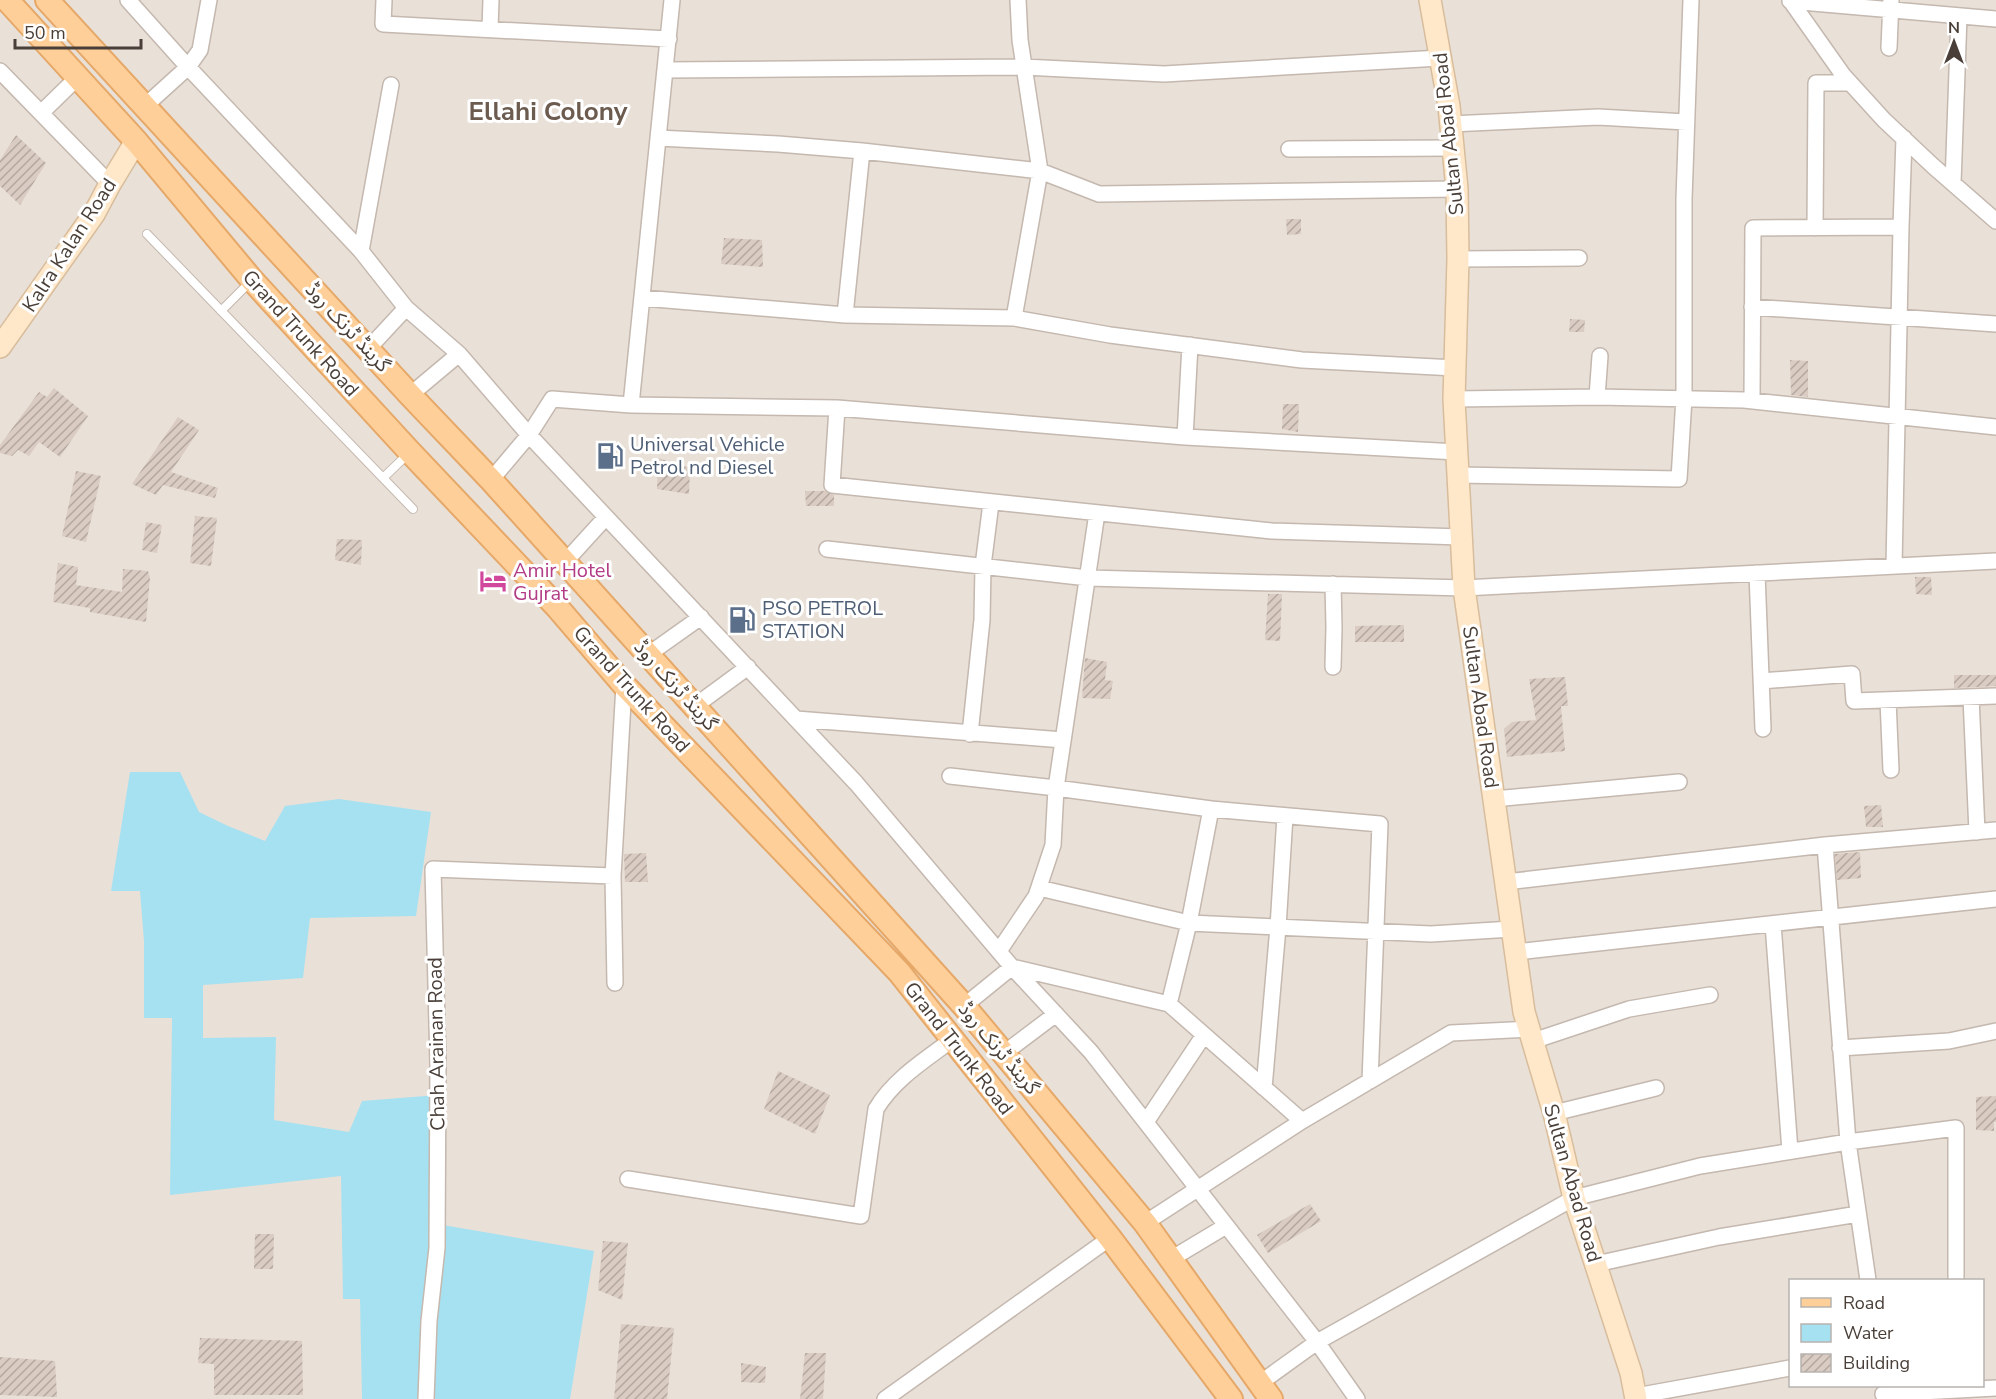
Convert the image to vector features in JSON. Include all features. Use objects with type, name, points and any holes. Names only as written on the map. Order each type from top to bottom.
[{"type":"main road","name":"Grand Trunk Road","points":[[6,0],[136,141],[252,280],[410,452],[558,607],[624,685],[899,972],[1110,1238],[1232,1399]]},
{"type":"main road","name":"گرینڈ ٹرنک روڈ","points":[[47,0],[491,480],[964,1006],[1145,1223],[1265,1391]]},
{"type":"main road","points":[[252,280],[278,252]]},
{"type":"main road","points":[[983,1078],[1006,1057]]},
{"type":"street","points":[[0,5],[6,0]]},
{"type":"street","points":[[128,0],[188,67],[362,251],[406,308],[459,354],[529,435],[856,783],[1012,967],[1091,1052],[1317,1342],[1357,1399]]},
{"type":"street","points":[[145,106],[188,67],[200,50],[209,0]]},
{"type":"street","points":[[384,0],[383,24],[669,39]]},
{"type":"street","points":[[490,29],[491,0]]},
{"type":"street","points":[[631,405],[672,0]]},
{"type":"street","points":[[1014,318],[1040,171],[1024,67],[1018,0]]},
{"type":"street","name":"Sultan Abad Road","points":[[1430,0],[1449,106],[1457,189],[1458,258],[1454,399],[1464,588],[1524,1012],[1554,1113],[1574,1198],[1636,1398]]},
{"type":"street","points":[[1458,475],[1679,478],[1683,398],[1683,199],[1691,0]]},
{"type":"street","points":[[1790,0],[1891,5],[1959,16],[1996,19]]},
{"type":"street","points":[[1790,0],[1850,83],[1904,138],[1996,220]]},
{"type":"street","points":[[1889,48],[1891,5]]},
{"type":"street","points":[[1953,183],[1959,16]]},
{"type":"street","points":[[666,70],[1024,67],[1164,74],[1440,58]]},
{"type":"street","points":[[0,71],[110,183]]},
{"type":"street","points":[[41,114],[78,77]]},
{"type":"street","points":[[1815,228],[1816,83],[1850,83]]},
{"type":"street","points":[[362,251],[391,85]]},
{"type":"street","points":[[1450,123],[1598,117],[1686,122]]},
{"type":"street","points":[[658,138],[862,151],[1040,171],[1099,194],[1457,189]]},
{"type":"street","points":[[1894,566],[1904,138]]},
{"type":"street","name":"Kalra Kalan Road","points":[[3,340],[94,214],[136,141]]},
{"type":"street","points":[[1289,149],[1452,148]]},
{"type":"street","points":[[845,315],[862,151]]},
{"type":"street","points":[[1752,401],[1753,228],[1901,227]]},
{"type":"street","points":[[1458,258],[1579,258]]},
{"type":"street","points":[[643,298],[845,315],[1014,318],[1110,335],[1302,360],[1455,368]]},
{"type":"street","points":[[1752,307],[1996,324]]},
{"type":"street","points":[[368,349],[406,308]]},
{"type":"street","points":[[1185,437],[1190,345]]},
{"type":"street","points":[[410,395],[459,354]]},
{"type":"street","points":[[1597,397],[1600,356]]},
{"type":"street","points":[[1454,399],[1597,397],[1752,401],[1996,427]]},
{"type":"street","points":[[491,480],[529,435],[552,399],[631,405],[837,408],[1185,437],[1457,452]]},
{"type":"street","points":[[837,408],[832,485],[1272,531],[1461,537]]},
{"type":"street","points":[[970,734],[982,620],[983,566],[991,503]]},
{"type":"street","points":[[999,951],[1036,896],[1053,845],[1056,788],[1097,513]]},
{"type":"street","points":[[565,562],[606,518]]},
{"type":"street","points":[[827,549],[1089,578],[1464,588],[1996,561]]},
{"type":"street","points":[[1757,573],[1762,729]]},
{"type":"street","points":[[1333,584],[1333,667]]},
{"type":"street","points":[[649,654],[701,617]]},
{"type":"street","points":[[695,706],[748,667]]},
{"type":"street","points":[[1761,681],[1852,674],[1854,701],[1996,696]]},
{"type":"street","points":[[615,983],[613,876],[624,685]]},
{"type":"street","points":[[1971,697],[1977,832]]},
{"type":"street","points":[[1888,700],[1891,770]]},
{"type":"street","points":[[796,719],[1063,740]]},
{"type":"street","points":[[950,776],[1211,809],[1380,824],[1370,1081]]},
{"type":"street","points":[[1494,799],[1679,783]]},
{"type":"street","points":[[1169,1004],[1189,922],[1211,809]]},
{"type":"street","points":[[1264,1088],[1285,816]]},
{"type":"street","points":[[1506,882],[1825,845],[1996,830]]},
{"type":"street","points":[[1825,845],[1848,1142],[1868,1279]]},
{"type":"street","name":"Chah Arainan Road","points":[[426,1399],[429,1321],[436,1248],[438,1063],[433,869],[613,876]]},
{"type":"street","points":[[1039,888],[1189,922],[1431,934],[1512,929]]},
{"type":"street","points":[[1516,952],[1996,899]]},
{"type":"street","points":[[1773,924],[1790,1151]]},
{"type":"street","points":[[964,1006],[1012,967]]},
{"type":"street","points":[[1012,967],[1169,1004],[1302,1121]]},
{"type":"street","points":[[1145,1223],[1302,1121],[1451,1032],[1531,1035],[1629,1009],[1710,995]]},
{"type":"street","points":[[1006,1057],[1056,1014]]},
{"type":"street","points":[[1840,1048],[1949,1041],[1996,1031]]},
{"type":"street","points":[[1146,1122],[1204,1035]]},
{"type":"street","points":[[628,1179],[861,1216],[876,1109],[895,1083],[952,1040]]},
{"type":"street","points":[[1554,1113],[1656,1088]]},
{"type":"street","points":[[1265,1391],[1317,1342],[1574,1198],[1700,1166],[1790,1151],[1956,1128],[1956,1279]]},
{"type":"street","points":[[1596,1264],[1719,1237],[1858,1214]]},
{"type":"street","points":[[1171,1259],[1226,1226]]},
{"type":"street","points":[[885,1399],[1110,1238]]},
{"type":"street","points":[[1636,1398],[1789,1368]]},
{"type":"street","points":[[1883,1393],[1996,1388]]},
{"type":"lane","points":[[147,234],[414,509]]},
{"type":"lane","points":[[221,311],[252,280]]},
{"type":"lane","points":[[383,478],[410,452]]},
{"type":"shaded area","points":[[0,0],[1996,0],[1996,1399],[0,1399]]},
{"type":"water","points":[[130,772],[180,772],[199,812],[265,841],[285,806],[339,799],[431,812],[416,916],[310,918],[303,978],[203,985],[203,1038],[276,1037],[274,1120],[349,1132],[362,1101],[438,1095],[437,1224],[594,1251],[570,1399],[362,1399],[360,1299],[343,1299],[341,1176],[170,1195],[172,1018],[144,1018],[144,941],[140,891],[111,891]]},
{"type":"building","points":[[16,135],[46,163],[20,205],[0,186],[0,160]]},
{"type":"building","points":[[1286,219],[1301,219],[1301,234],[1287,235]]},
{"type":"building","points":[[724,238],[762,240],[763,267],[721,264]]},
{"type":"building","points":[[1570,319],[1585,320],[1584,332],[1569,332]]},
{"type":"building","points":[[1790,360],[1808,361],[1808,397],[1791,395]]},
{"type":"building","points":[[54,388],[88,416],[60,457],[39,442],[29,456],[18,450],[12,456],[0,453],[0,445],[39,392],[47,397]]},
{"type":"building","points":[[1283,404],[1299,404],[1298,432],[1282,429]]},
{"type":"building","points":[[178,417],[199,430],[171,472],[218,488],[215,498],[163,485],[156,495],[132,484]]},
{"type":"building","points":[[658,458],[690,468],[689,494],[657,489]]},
{"type":"building","points":[[76,471],[101,476],[86,542],[62,536]]},
{"type":"building","points":[[805,491],[825,491],[834,495],[834,506],[806,506]]},
{"type":"building","points":[[195,516],[217,518],[211,566],[190,563]]},
{"type":"building","points":[[146,522],[162,525],[157,553],[142,550]]},
{"type":"building","points":[[337,539],[362,540],[361,565],[335,560]]},
{"type":"building","points":[[58,563],[78,567],[76,585],[122,592],[123,569],[148,571],[150,578],[146,622],[90,612],[90,608],[53,602]]},
{"type":"building","points":[[1915,577],[1931,577],[1932,595],[1916,594]]},
{"type":"building","points":[[1268,594],[1282,594],[1280,641],[1265,640]]},
{"type":"building","points":[[1404,625],[1404,642],[1355,642],[1355,626]]},
{"type":"building","points":[[1085,658],[1107,662],[1105,680],[1113,681],[1110,699],[1082,698]]},
{"type":"building","points":[[1954,675],[1996,675],[1996,686],[1954,688]]},
{"type":"building","points":[[1565,677],[1568,706],[1561,706],[1565,751],[1507,757],[1504,729],[1512,722],[1536,720],[1529,679]]},
{"type":"building","points":[[1881,805],[1883,827],[1866,827],[1864,806]]},
{"type":"building","points":[[1860,852],[1861,878],[1837,880],[1835,854]]},
{"type":"building","points":[[646,853],[648,882],[625,882],[624,854]]},
{"type":"building","points":[[778,1071],[830,1095],[815,1134],[764,1109]]},
{"type":"building","points":[[1996,1096],[1994,1131],[1976,1130],[1976,1097]]},
{"type":"building","points":[[1310,1204],[1321,1221],[1268,1253],[1257,1235]]},
{"type":"building","points":[[255,1234],[274,1234],[273,1269],[254,1269]]},
{"type":"building","points":[[603,1241],[628,1243],[622,1300],[598,1290]]},
{"type":"building","points":[[621,1324],[674,1328],[667,1399],[614,1399]]},
{"type":"building","points":[[200,1338],[302,1341],[303,1395],[214,1395],[214,1364],[198,1363]]},
{"type":"building","points":[[805,1353],[826,1353],[823,1399],[800,1399]]},
{"type":"building","points":[[0,1357],[55,1361],[57,1397],[0,1395]]},
{"type":"building","points":[[741,1363],[766,1367],[765,1383],[741,1382]]},
{"type":"place","name":"Universal Vehicle Petrol nd Diesel","points":[[610,456]]},
{"type":"place","name":"Amir Hotel Gujrat","points":[[493,581]]},
{"type":"place","name":"PSO PETROL STATION","points":[[742,620]]},
{"type":"district","name":"Ellahi Colony","points":[[548,111]]}]
